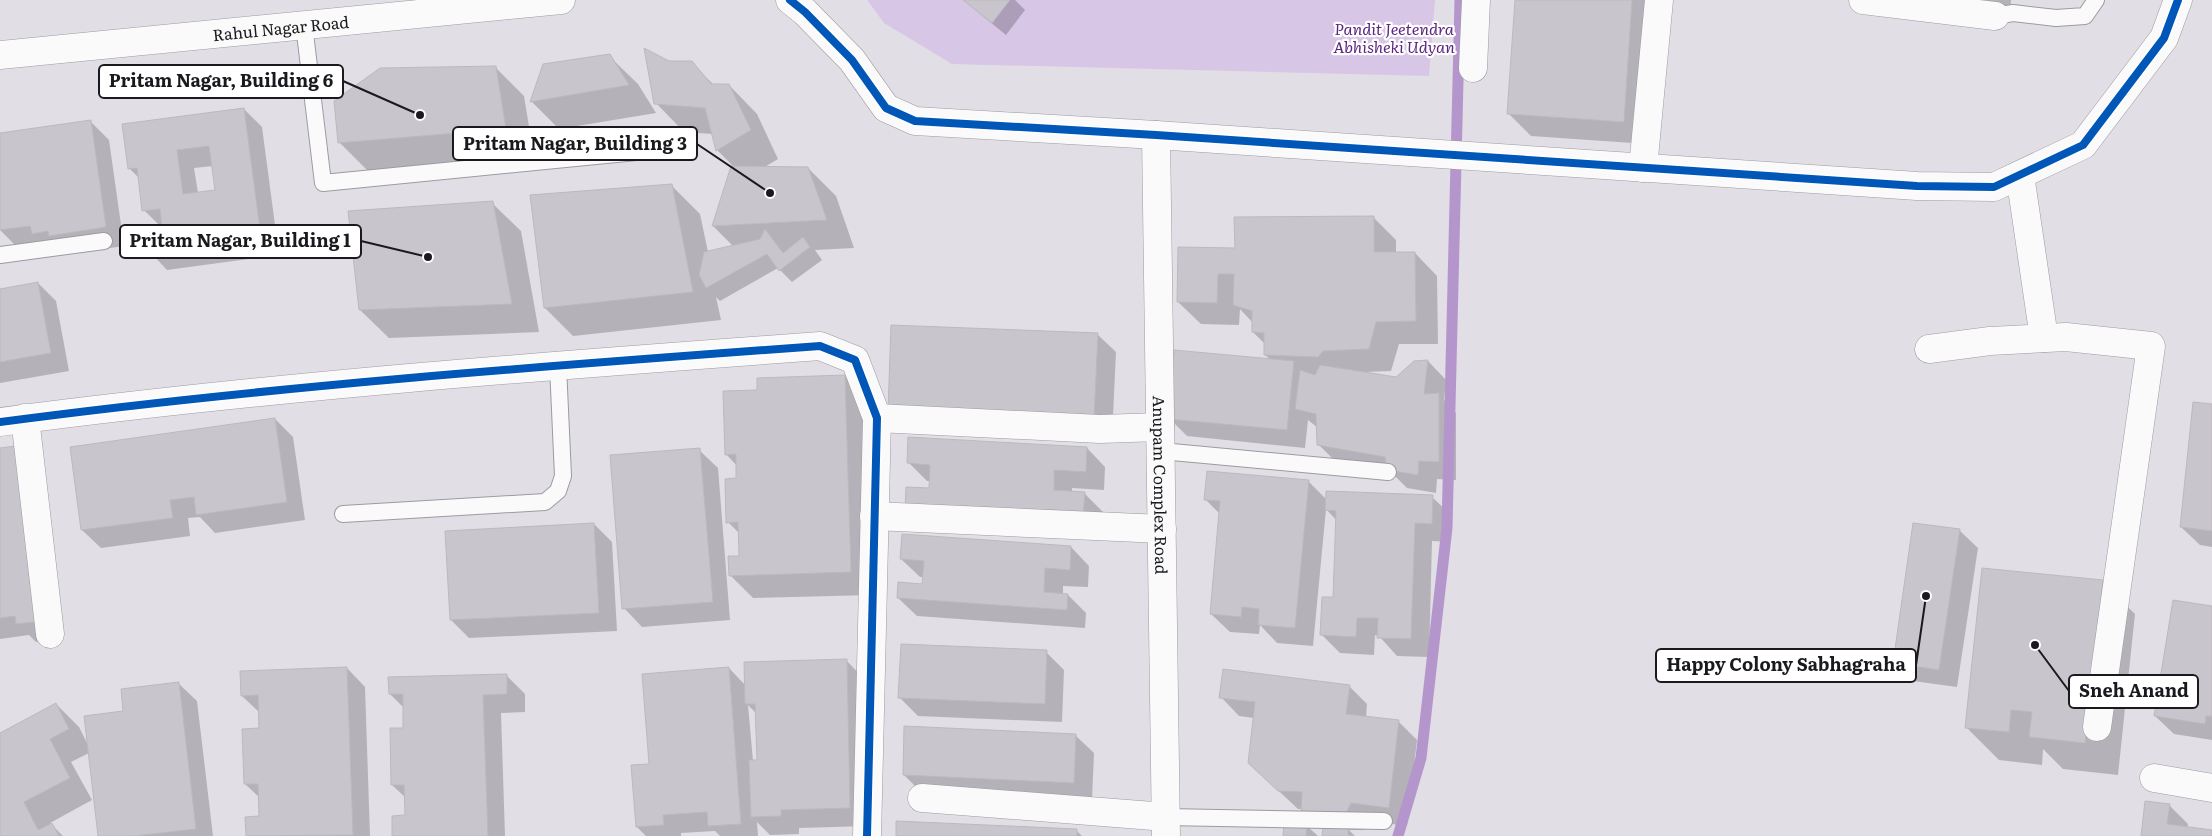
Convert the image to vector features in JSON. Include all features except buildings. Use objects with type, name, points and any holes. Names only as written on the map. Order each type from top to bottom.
[{"type":"street","name":"Rahul Nagar Road","points":[[0,55],[561,0]]},
{"type":"street","points":[[790,0],[805,12],[852,60],[886,108],[915,121],[1454,154],[1926,186],[1994,187],[2083,145],[2164,38],[2178,0]]},
{"type":"street","points":[[1473,68],[1476,0]]},
{"type":"street","points":[[1643,168],[1659,0]]},
{"type":"street","points":[[1863,0],[2007,10]]},
{"type":"street","name":"Anupam Complex Road","points":[[1156,135],[1166,827]]},
{"type":"street","points":[[2020,176],[2044,338]]},
{"type":"street","points":[[1929,349],[1990,341],[2066,337],[2151,346],[2097,727]]},
{"type":"street","points":[[50,634],[12,420],[108,408],[558,366],[820,346],[855,360],[877,418],[867,836]]},
{"type":"street","points":[[877,418],[1100,429],[1160,439]]},
{"type":"street","points":[[874,516],[1162,529]]},
{"type":"street","points":[[2154,778],[2212,788]]},
{"type":"street","points":[[922,798],[1166,827]]},
{"type":"lane","points":[[2007,10],[2056,18],[2085,16],[2096,0]]},
{"type":"lane","points":[[304,25],[323,183],[667,149]]},
{"type":"lane","points":[[0,256],[104,240]]},
{"type":"lane","points":[[343,514],[544,502],[558,491],[564,476],[558,366]]},
{"type":"lane","points":[[1160,439],[1388,472]]},
{"type":"lane","points":[[1166,827],[1384,820]]},
{"type":"green space","name":"Pandit Jeetendra Abhisheki Udyan","points":[[867,0],[1435,0],[1429,76],[952,64],[884,23]]},
{"type":"waterway","points":[[1398,836],[1421,758],[1447,528],[1460,0]]},
{"type":"cycle path","points":[[790,0],[805,12],[852,60],[886,108],[915,121],[1156,135],[1917,186],[1994,187],[2083,145],[2164,38],[2178,0]]},
{"type":"cycle path","points":[[0,422],[307,387],[512,369],[820,346],[855,360],[877,418],[867,836]]},
{"type":"place","name":"Pritam Nagar, Building 6","points":[[420,115]]},
{"type":"place","name":"Pritam Nagar, Building 3","points":[[770,193]]},
{"type":"place","name":"Pritam Nagar, Building 1","points":[[428,257]]},
{"type":"place","name":"Happy Colony Sabhagraha","points":[[1926,596]]},
{"type":"place","name":"Sneh Anand","points":[[2035,645]]}]
